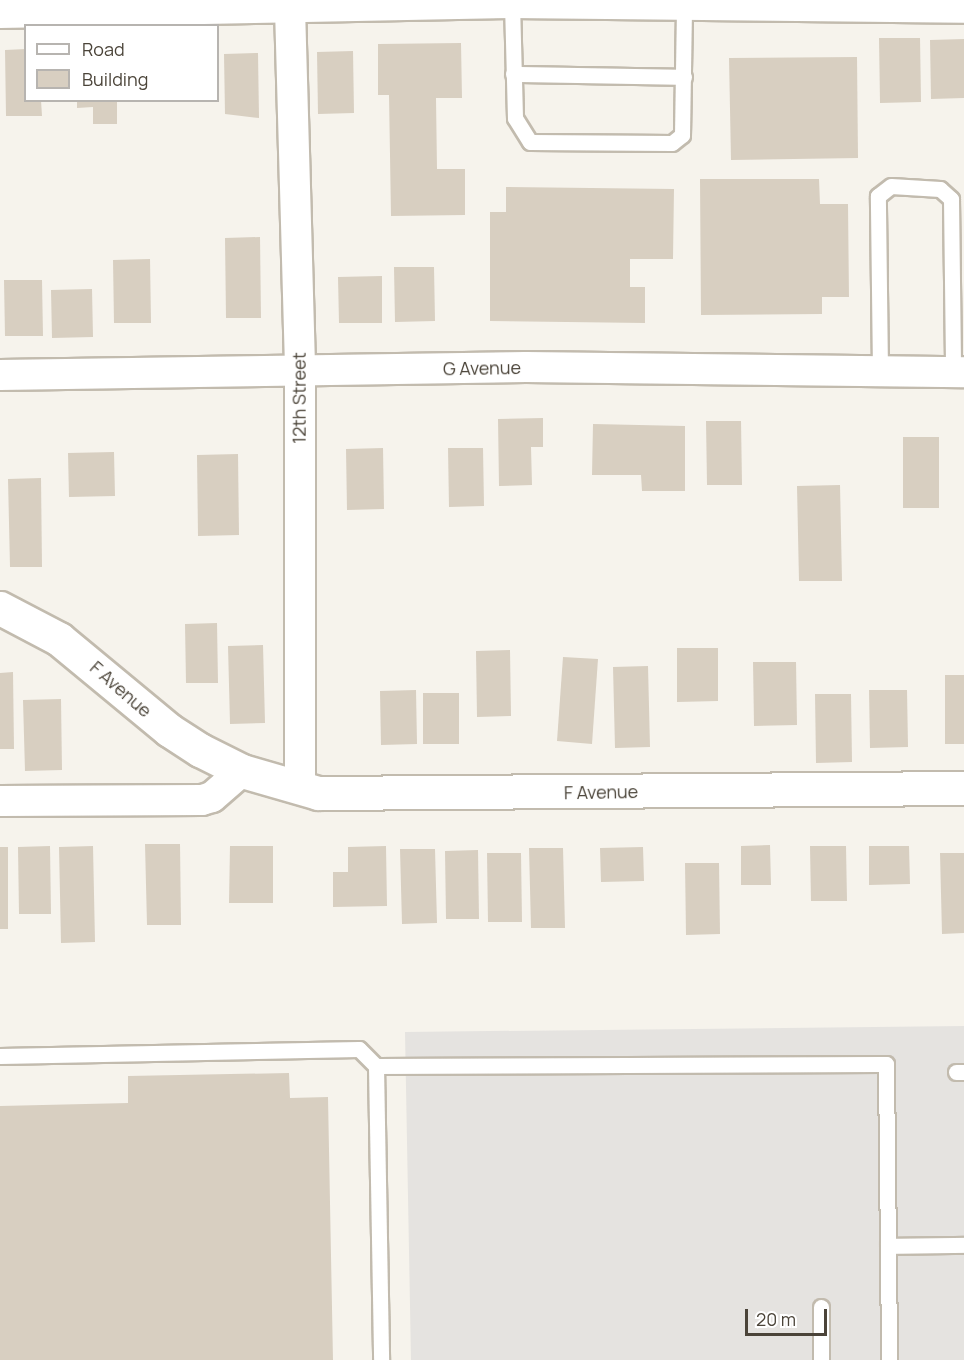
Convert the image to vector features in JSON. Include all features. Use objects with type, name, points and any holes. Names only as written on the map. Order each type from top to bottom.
[{"type":"street","points":[[0,13],[512,3],[964,8]]},
{"type":"street","name":"12th Street","points":[[290,8],[300,372],[300,789]]},
{"type":"street","name":"G Avenue","points":[[0,375],[526,367],[959,372]]},
{"type":"street","name":"F Avenue","points":[[0,608],[59,639],[169,730],[242,771],[300,789],[368,794],[964,788]]},
{"type":"street","points":[[0,801],[202,800],[212,797],[242,771]]},
{"type":"lane","points":[[512,3],[514,118],[530,142],[672,144],[682,135],[684,6]]},
{"type":"lane","points":[[513,74],[684,77]]},
{"type":"lane","points":[[880,371],[878,196],[891,186],[940,189],[951,199],[959,372]]},
{"type":"lane","points":[[0,1056],[359,1049],[376,1066],[381,1360]]},
{"type":"lane","points":[[376,1066],[886,1064],[889,1360]]},
{"type":"lane","points":[[888,1246],[964,1245]]},
{"type":"lane","points":[[821,1307],[821,1360]]},
{"type":"shaded area","points":[[964,1026],[964,1360],[411,1360],[405,1032]]},
{"type":"building","points":[[879,38],[920,38],[921,102],[880,103]]},
{"type":"building","points":[[964,39],[964,98],[931,99],[930,40]]},
{"type":"building","points":[[461,43],[462,98],[436,98],[437,169],[465,169],[465,215],[391,216],[389,95],[378,95],[378,44]]},
{"type":"building","points":[[24,49],[24,102],[41,102],[42,116],[6,116],[5,50]]},
{"type":"building","points":[[353,51],[354,113],[318,114],[317,52]]},
{"type":"building","points":[[258,53],[259,118],[225,114],[224,54]]},
{"type":"building","points":[[857,57],[858,158],[731,160],[729,58]]},
{"type":"building","points":[[77,102],[117,102],[117,124],[93,124],[93,107],[77,108]]},
{"type":"building","points":[[700,179],[819,179],[820,204],[848,204],[849,297],[822,297],[822,314],[701,315]]},
{"type":"building","points":[[506,187],[674,189],[673,259],[630,259],[630,287],[645,287],[645,323],[490,321],[490,212],[506,212]]},
{"type":"building","points":[[260,237],[261,318],[226,318],[225,238]]},
{"type":"building","points":[[150,259],[151,323],[114,323],[113,260]]},
{"type":"building","points":[[394,267],[434,267],[435,321],[395,322]]},
{"type":"building","points":[[382,276],[382,323],[339,323],[338,277]]},
{"type":"building","points":[[4,280],[42,280],[43,336],[5,336]]},
{"type":"building","points":[[92,289],[93,337],[52,338],[51,290]]},
{"type":"building","points":[[543,418],[543,447],[531,447],[532,485],[499,486],[498,419]]},
{"type":"building","points":[[706,421],[741,421],[742,485],[707,485]]},
{"type":"building","points":[[593,424],[685,426],[685,491],[642,491],[641,475],[592,475]]},
{"type":"building","points":[[903,437],[939,437],[939,508],[903,508]]},
{"type":"building","points":[[383,448],[384,509],[347,510],[346,449]]},
{"type":"building","points":[[448,448],[483,448],[484,506],[449,507]]},
{"type":"building","points":[[114,452],[115,496],[69,497],[68,453]]},
{"type":"building","points":[[238,454],[239,535],[198,536],[197,455]]},
{"type":"building","points":[[41,478],[42,567],[10,567],[8,479]]},
{"type":"building","points":[[840,485],[842,581],[799,581],[797,486]]},
{"type":"building","points":[[217,623],[218,683],[186,683],[185,624]]},
{"type":"building","points":[[263,645],[265,723],[230,724],[228,646]]},
{"type":"building","points":[[677,648],[718,648],[718,701],[677,702]]},
{"type":"building","points":[[510,650],[511,716],[477,717],[476,651]]},
{"type":"building","points":[[563,657],[598,659],[592,744],[557,741]]},
{"type":"building","points":[[753,662],[796,662],[797,725],[754,726]]},
{"type":"building","points":[[648,666],[650,747],[615,748],[613,667]]},
{"type":"building","points":[[13,672],[14,749],[0,749],[0,673]]},
{"type":"building","points":[[945,675],[964,675],[964,744],[945,744]]},
{"type":"building","points":[[416,690],[417,744],[381,745],[380,691]]},
{"type":"building","points":[[869,690],[907,690],[908,747],[870,748]]},
{"type":"building","points":[[423,693],[459,693],[459,744],[423,744]]},
{"type":"building","points":[[815,694],[851,694],[852,762],[816,763]]},
{"type":"building","points":[[61,699],[62,770],[25,771],[23,700]]},
{"type":"building","points":[[145,844],[180,844],[181,925],[147,925]]},
{"type":"building","points":[[770,845],[771,885],[741,885],[741,846]]},
{"type":"building","points":[[50,846],[51,914],[19,914],[18,847]]},
{"type":"building","points":[[93,846],[95,942],[61,943],[59,847]]},
{"type":"building","points":[[230,846],[273,846],[273,903],[229,903]]},
{"type":"building","points":[[386,846],[387,906],[333,907],[333,872],[348,872],[348,847]]},
{"type":"building","points":[[810,846],[846,846],[847,901],[811,901]]},
{"type":"building","points":[[869,846],[909,846],[910,884],[869,885]]},
{"type":"building","points":[[0,847],[8,847],[8,929],[0,929]]},
{"type":"building","points":[[643,847],[644,881],[601,882],[600,848]]},
{"type":"building","points":[[529,848],[563,848],[565,928],[531,928]]},
{"type":"building","points":[[400,849],[435,849],[437,923],[402,924]]},
{"type":"building","points":[[478,850],[479,919],[446,919],[445,851]]},
{"type":"building","points":[[487,853],[521,853],[522,922],[488,922]]},
{"type":"building","points":[[940,853],[964,853],[964,933],[942,934]]},
{"type":"building","points":[[685,863],[719,863],[720,934],[686,935]]},
{"type":"building","points":[[289,1073],[290,1098],[328,1097],[333,1360],[0,1360],[0,1106],[128,1103],[128,1076]]}]
